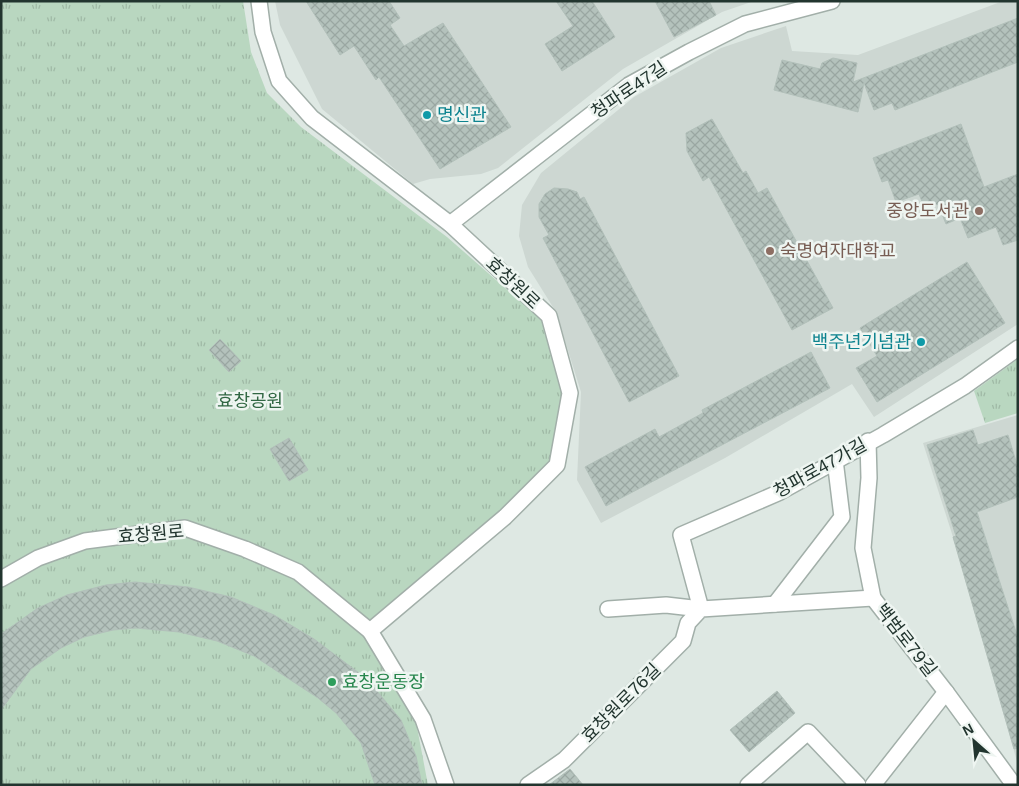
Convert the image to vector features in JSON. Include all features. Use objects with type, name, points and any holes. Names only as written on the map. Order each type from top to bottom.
[{"type":"street","name":"효창원로","points":[[259,1],[262,32],[279,81],[312,118],[450,224],[549,316],[570,393],[557,465],[505,517],[370,631]]},
{"type":"street","name":"청파로47길","points":[[450,224],[629,85],[689,52],[745,24],[785,7],[832,1]]},
{"type":"street","name":"청파로47가길","points":[[701,609],[681,534],[780,492],[868,441],[883,435],[974,380],[1018,348]]},
{"type":"street","name":"백범로79길","points":[[868,441],[869,478],[863,548],[873,598],[946,692],[1014,785]]},
{"type":"street","points":[[775,604],[842,517],[835,460]]},
{"type":"street","name":"효창원로","points":[[1,579],[38,558],[85,540],[185,528],[245,549],[298,572],[370,631],[423,718],[446,785]]},
{"type":"street","points":[[608,609],[666,605],[701,609],[873,598]]},
{"type":"street","name":"효창원로76길","points":[[528,785],[564,760],[683,641],[688,623],[701,609]]},
{"type":"street","points":[[873,785],[946,692]]},
{"type":"street","points":[[748,785],[808,732],[858,785]]},
{"type":"shaded area","points":[[275,1],[754,1],[722,12],[623,69],[498,168],[481,174],[430,179],[413,184],[322,109],[280,25]]},
{"type":"shaded area","name":"숙명여자대학교","points":[[1003,1],[1018,1],[1018,324],[874,417],[852,384],[725,458],[601,523],[577,480],[581,392],[556,312],[528,267],[519,236],[522,205],[541,173],[634,97],[721,48],[786,26],[792,51],[858,55]]},
{"type":"shaded area","points":[[1018,415],[1018,765],[953,537],[923,443]]},
{"type":"green space","name":"효창공원","points":[[1,1],[243,1],[251,52],[267,93],[301,127],[447,237],[543,321],[563,394],[551,461],[502,513],[363,632],[416,722],[428,785],[1,785]]},
{"type":"green space","points":[[1018,359],[1018,413],[985,423],[974,391]]},
{"type":"building","name":"명신관","points":[[306,1],[389,1],[400,18],[390,25],[404,46],[443,23],[511,127],[440,169],[379,77],[376,80],[354,46],[340,55]]},
{"type":"building","points":[[556,1],[592,1],[615,37],[562,71],[545,44],[573,26]]},
{"type":"building","points":[[655,1],[709,1],[716,15],[674,37]]},
{"type":"building","points":[[1018,18],[1018,62],[895,110],[892,103],[874,110],[864,83],[858,112],[774,90],[782,60],[820,69],[822,63],[833,58],[857,63],[853,82]]},
{"type":"building","points":[[712,119],[743,173],[746,171],[758,193],[767,188],[833,308],[792,330],[709,177],[703,181],[687,151],[686,133]]},
{"type":"building","points":[[961,124],[984,187],[1018,174],[1018,240],[1003,245],[996,227],[968,238],[960,218],[946,224],[938,204],[925,209],[919,194],[896,202],[888,180],[882,182],[873,158]]},
{"type":"building","points":[[554,188],[577,192],[580,199],[584,197],[679,376],[629,402],[543,238],[549,235],[539,217],[539,204],[545,194]]},
{"type":"building","name":"백주년기념관","points":[[967,262],[1005,323],[877,402],[856,368],[877,356],[860,328]]},
{"type":"building","points":[[220,339],[241,361],[229,372],[209,350]]},
{"type":"building","points":[[811,352],[830,388],[606,506],[585,467],[655,429],[659,437],[703,413],[702,410]]},
{"type":"building","points":[[973,430],[978,445],[1008,435],[1018,468],[1018,497],[977,512],[1018,638],[1018,748],[1014,749],[953,537],[956,536],[927,445]]},
{"type":"building","points":[[289,438],[308,470],[289,481],[270,449]]},
{"type":"building","name":"효창운동장","points":[[135,582],[188,587],[231,597],[274,615],[314,639],[367,679],[401,720],[416,756],[422,785],[375,785],[361,743],[336,713],[318,698],[254,656],[217,641],[179,632],[136,628],[113,630],[84,637],[61,648],[31,669],[1,710],[1,634],[38,608],[67,595],[106,585]]},
{"type":"building","points":[[777,691],[795,713],[749,752],[730,730]]},
{"type":"building","points":[[570,769],[583,785],[549,785]]},
{"type":"place","name":"명신관","points":[[427,115]]},
{"type":"place","name":"중앙도서관","points":[[979,211]]},
{"type":"place","name":"숙명여자대학교","points":[[770,251]]},
{"type":"place","name":"백주년기념관","points":[[921,342]]},
{"type":"place","name":"효창운동장","points":[[332,682]]}]
